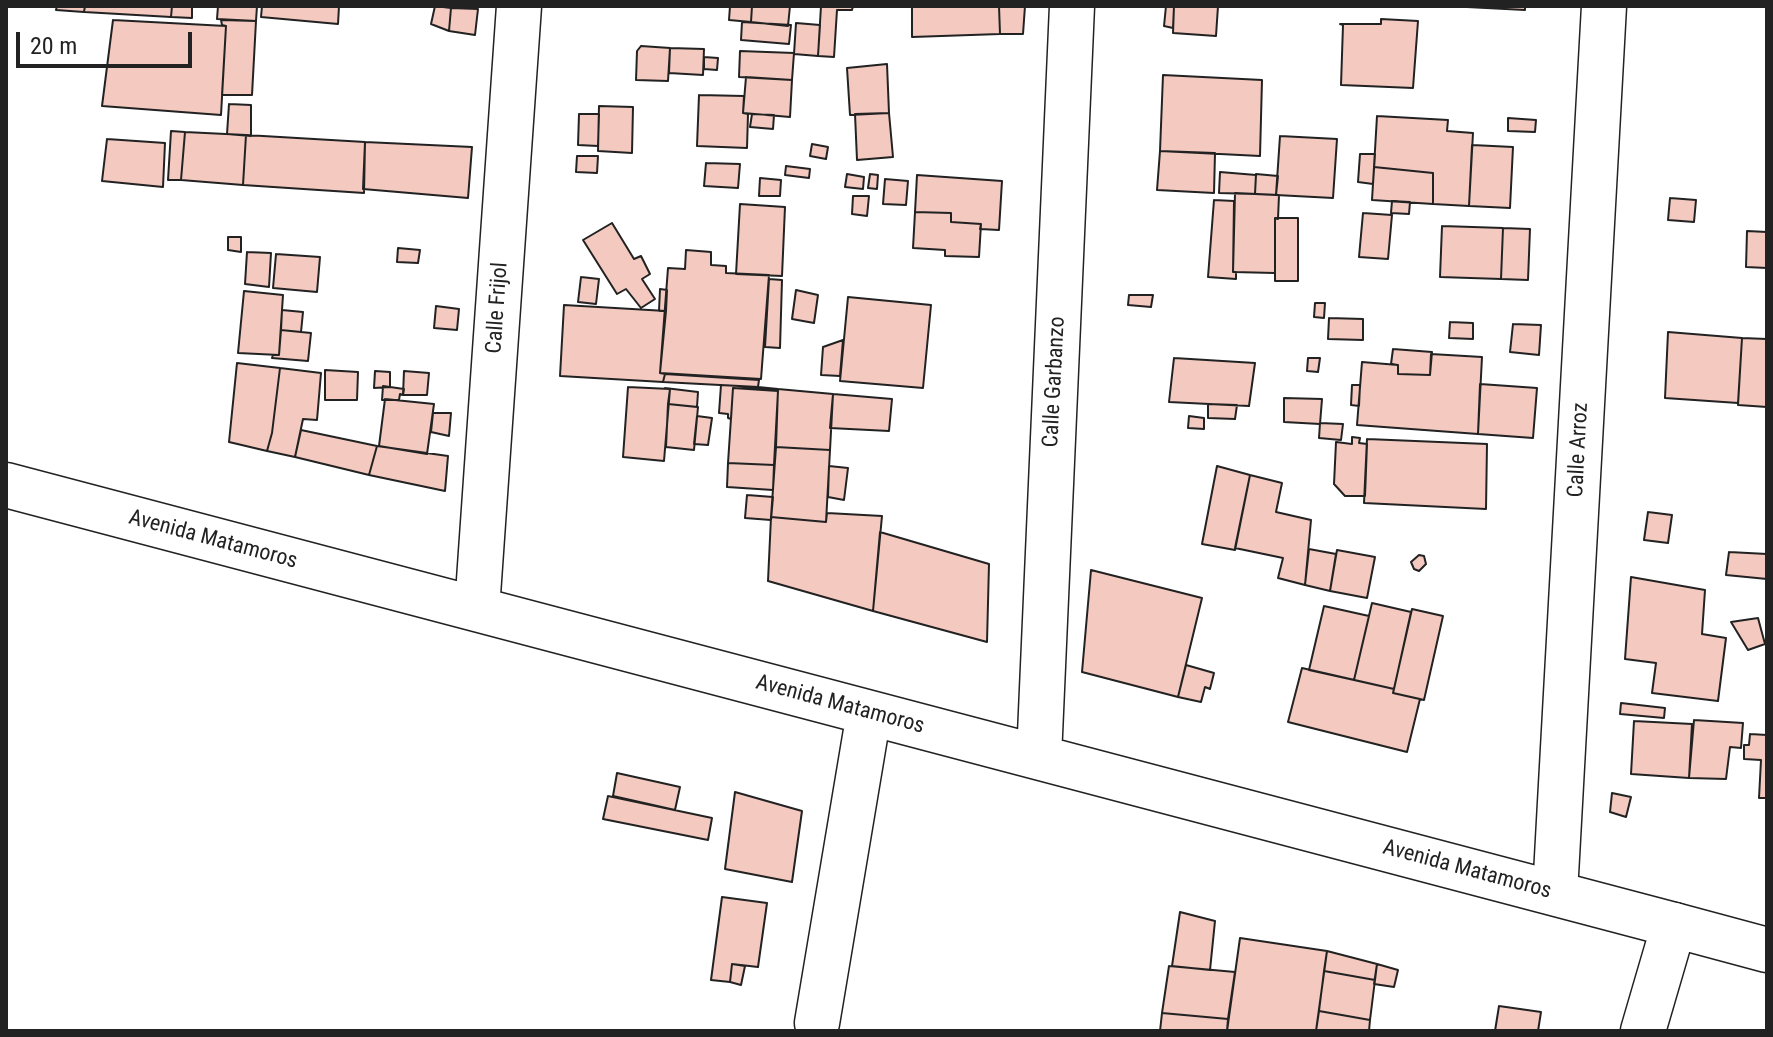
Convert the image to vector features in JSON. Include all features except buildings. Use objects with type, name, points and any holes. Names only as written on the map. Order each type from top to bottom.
[{"type":"street","name":"Calle Frijol","points":[[477,609],[519,6]]},
{"type":"street","name":"Calle Garbanzo","points":[[1039,757],[1072,6]]},
{"type":"street","name":"Calle Arroz","points":[[1555,893],[1604,6]]},
{"type":"street","name":"Avenida Matamoros","points":[[6,485],[1767,950]]},
{"type":"street","points":[[817,1023],[869,713]]},
{"type":"street","points":[[1643,1031],[1674,925]]}]
